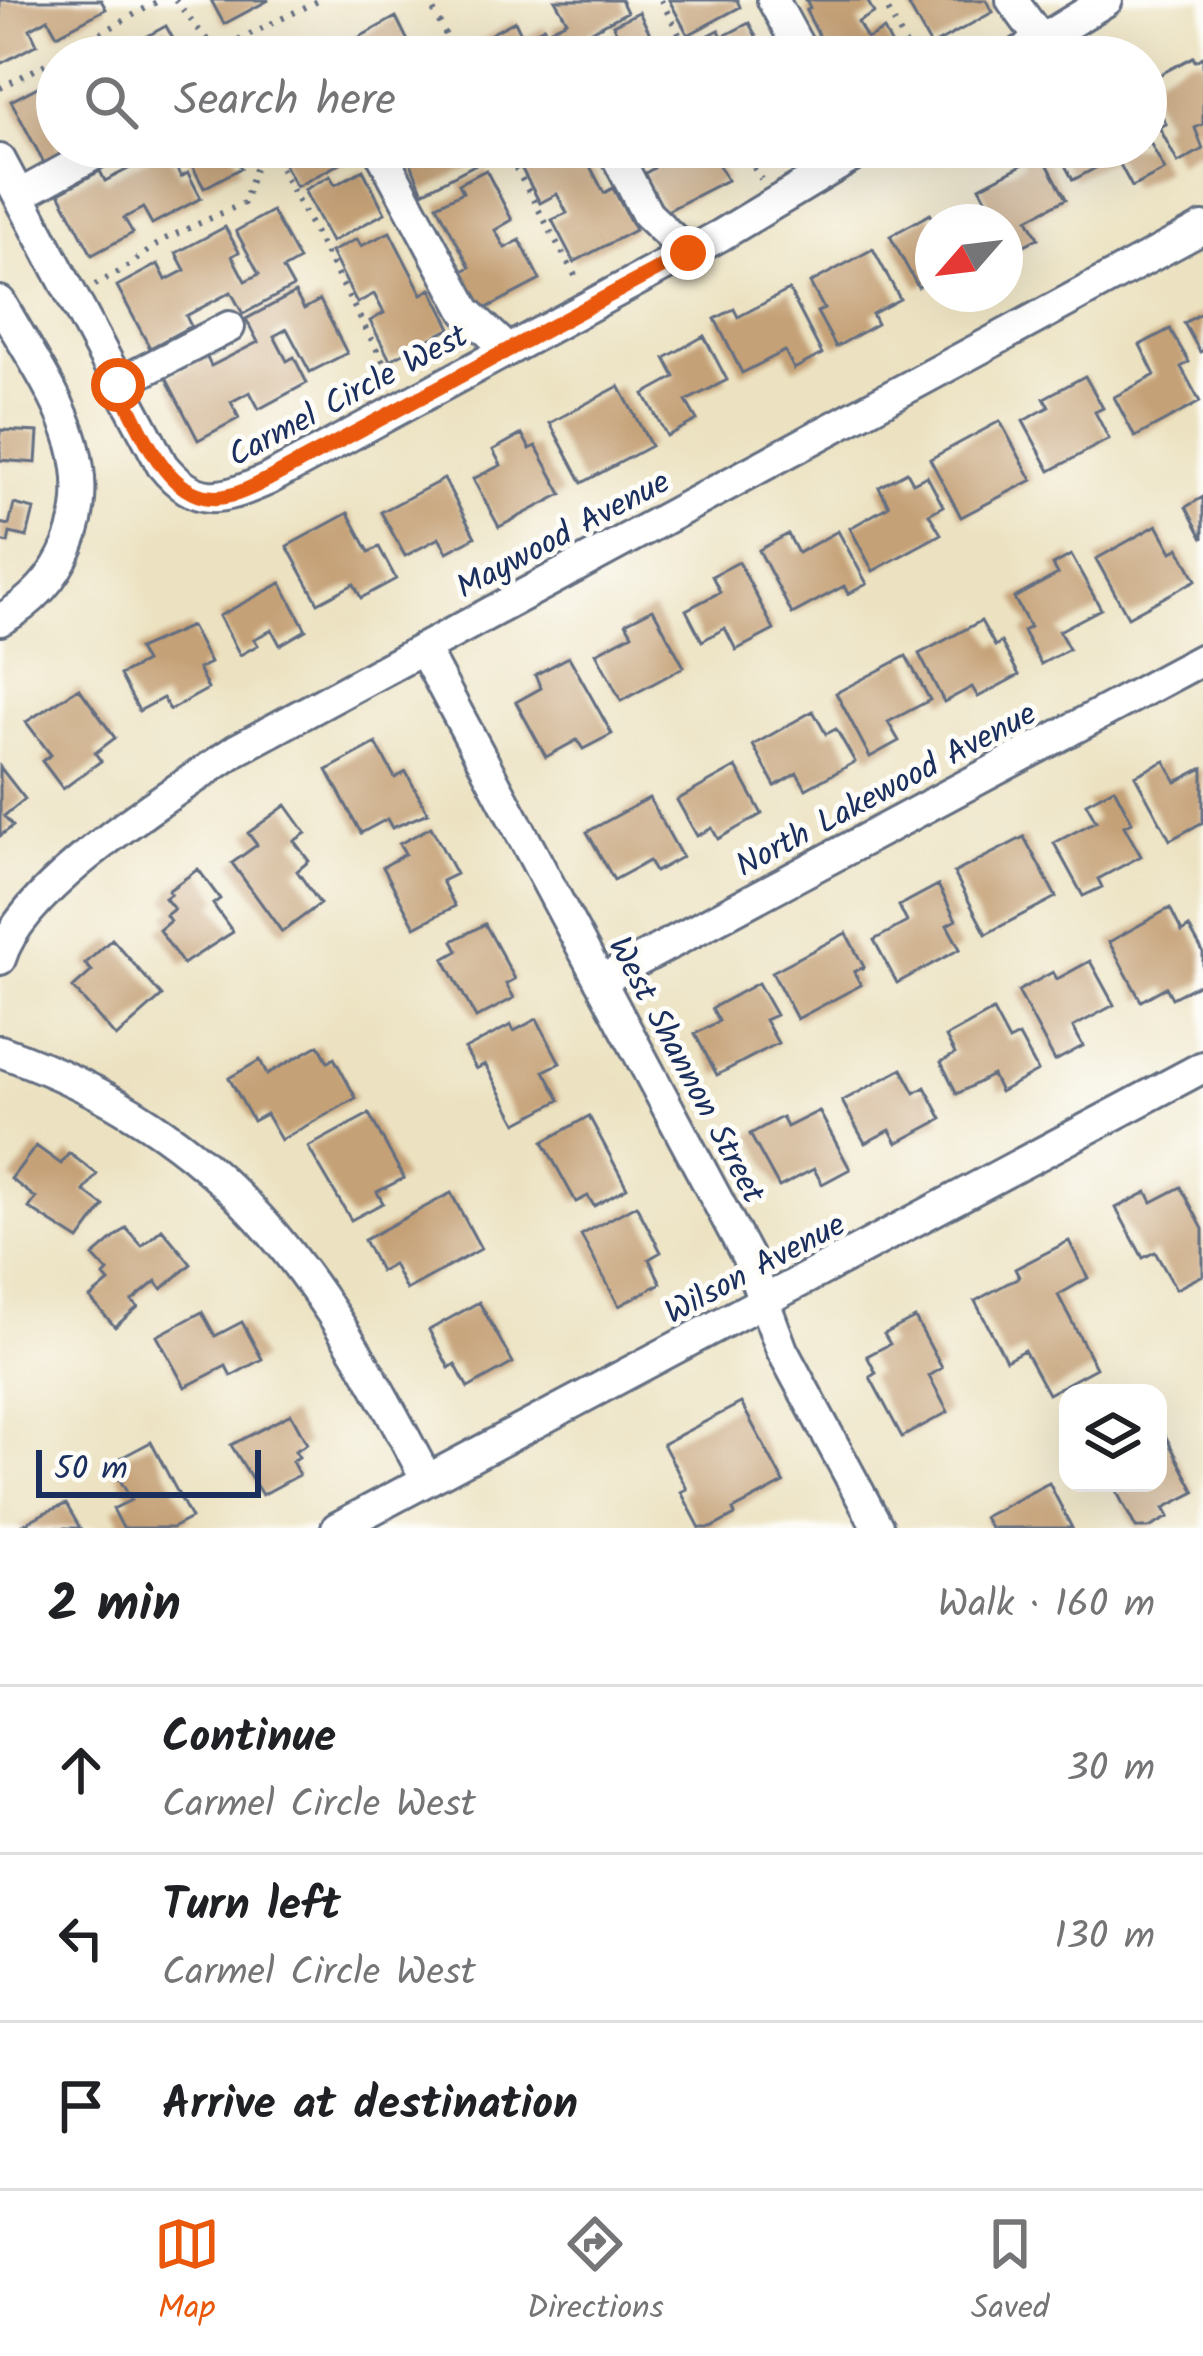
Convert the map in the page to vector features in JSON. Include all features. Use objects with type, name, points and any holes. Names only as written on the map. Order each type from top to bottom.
[{"type":"street","points":[[772,0],[792,36]]},
{"type":"street","points":[[1012,0],[1038,36]]},
{"type":"street","points":[[1048,36],[1106,0]]},
{"type":"street","name":"Carmel Circle West","points":[[0,160],[162,465],[179,486],[201,496],[228,497],[688,253],[830,168]]},
{"type":"street","points":[[20,196],[70,168]]},
{"type":"street","points":[[390,168],[466,311],[508,350]]},
{"type":"street","points":[[624,168],[647,214],[688,253]]},
{"type":"street","name":"Maywood Avenue","points":[[0,959],[21,918],[69,872],[236,750],[1203,228]]},
{"type":"street","points":[[0,302],[62,416],[74,446],[78,477],[75,521],[64,562],[36,596],[0,620]]},
{"type":"street","points":[[118,385],[229,327]]},
{"type":"street","name":"West Shannon Street","points":[[423,649],[747,1256],[782,1350],[878,1528]]},
{"type":"street","name":"North Lakewood Avenue","points":[[600,981],[1203,659]]},
{"type":"street","points":[[0,1051],[57,1072],[132,1111],[217,1174],[277,1234],[368,1365],[427,1480]]},
{"type":"street","name":"Wilson Avenue","points":[[338,1528],[1203,1066]]},
{"type":"path","points":[[96,36],[160,0]]},
{"type":"path","points":[[176,0],[205,36]]},
{"type":"path","points":[[253,36],[320,0]]},
{"type":"path","points":[[444,0],[431,4],[447,36]]},
{"type":"path","points":[[661,0],[680,36]]},
{"type":"path","points":[[883,0],[901,36]]},
{"type":"path","points":[[0,88],[36,69]]},
{"type":"path","points":[[86,289],[165,239],[244,203],[258,168]]},
{"type":"path","points":[[278,168],[398,388]]},
{"type":"path","points":[[515,168],[583,290]]},
{"type":"path","points":[[754,168],[766,187]]},
{"type":"building","points":[[0,0],[101,0],[106,9],[57,35],[48,19],[30,29],[36,45],[0,64]]},
{"type":"building","points":[[211,0],[269,0],[224,24]]},
{"type":"building","points":[[555,0],[621,0],[627,12],[585,36],[555,36],[551,29],[567,21]]},
{"type":"building","points":[[669,0],[737,0],[740,7],[688,35]]},
{"type":"building","points":[[806,0],[867,0],[874,13],[858,22],[865,36],[819,36],[806,11],[810,8]]},
{"type":"building","points":[[920,0],[986,0],[993,12],[949,36],[926,36],[909,6]]},
{"type":"building","points":[[639,12],[651,36],[611,36],[617,33],[613,25]]},
{"type":"building","points":[[396,17],[406,36],[361,36]]},
{"type":"building","points":[[515,21],[522,36],[487,36]]},
{"type":"building","points":[[749,23],[756,36],[724,36]]},
{"type":"building","points":[[166,26],[171,36],[148,36]]},
{"type":"building","points":[[544,27],[549,36],[527,36]]},
{"type":"building","points":[[1203,57],[1203,124],[1195,128],[1203,149],[1178,163],[1167,142],[1167,71]]},
{"type":"building","points":[[36,88],[36,148],[11,101]]},
{"type":"building","points":[[130,168],[176,168],[181,177],[188,173],[201,198],[152,224],[143,208],[124,218],[133,233],[92,255],[59,193],[100,171],[105,181]]},
{"type":"building","points":[[193,168],[241,168],[204,188]]},
{"type":"building","points":[[286,168],[331,168],[296,187]]},
{"type":"building","points":[[413,168],[468,168],[423,192]]},
{"type":"building","points":[[521,168],[591,168],[604,193],[613,188],[635,230],[574,262],[552,220],[567,213],[557,194],[540,203]]},
{"type":"building","points":[[654,168],[720,168],[727,180],[665,212],[644,174]]},
{"type":"building","points":[[1016,168],[1049,168],[1066,199],[1028,219],[1038,238],[1023,246],[1023,204],[989,204],[980,187]]},
{"type":"building","points":[[1066,168],[1095,168],[1073,180]]},
{"type":"building","points":[[1122,168],[1164,168],[1165,170],[1132,187]]},
{"type":"building","points":[[363,170],[385,213],[331,242],[304,190],[330,176],[335,185]]},
{"type":"building","points":[[486,170],[512,220],[495,230],[505,248],[520,240],[540,280],[481,311],[461,272],[470,267],[437,205],[463,192],[459,184]]},
{"type":"building","points":[[272,211],[299,260],[283,269],[293,287],[243,314],[231,292],[186,316],[191,326],[150,348],[117,286],[158,264],[166,280],[185,270],[176,253],[225,227],[239,252],[232,256],[245,281],[259,274],[236,231]]},
{"type":"building","points":[[915,222],[915,282],[890,236]]},
{"type":"building","points":[[390,232],[422,294],[431,289],[451,328],[390,360],[370,321],[384,313],[374,294],[357,303],[331,252],[357,239],[361,246]]},
{"type":"building","points":[[873,249],[900,299],[872,314],[877,324],[836,347],[817,312],[824,309],[810,283]]},
{"type":"building","points":[[789,290],[822,354],[794,369],[785,351],[742,373],[715,319],[734,309],[738,317]]},
{"type":"building","points":[[295,293],[304,309],[320,300],[347,353],[310,372],[287,329],[274,336],[287,361],[294,357],[307,383],[259,409],[250,392],[231,402],[239,418],[198,440],[166,378],[206,356],[211,366],[258,342],[246,319]]},
{"type":"building","points":[[1203,312],[1203,351],[1200,352],[1184,323]]},
{"type":"building","points":[[1170,329],[1189,362],[1181,367],[1200,402],[1135,437],[1114,397],[1155,375],[1140,345]]},
{"type":"building","points":[[704,336],[727,380],[686,401],[697,420],[667,436],[644,394],[675,377],[665,358]]},
{"type":"building","points":[[1085,376],[1103,408],[1095,412],[1109,439],[1050,471],[1023,421],[1049,407],[1044,398]]},
{"type":"building","points":[[619,386],[651,446],[582,483],[550,423]]},
{"type":"building","points":[[1000,421],[1032,480],[961,517],[930,459]]},
{"type":"building","points":[[0,430],[38,432],[36,463],[0,460]]},
{"type":"building","points":[[522,434],[530,449],[536,446],[562,494],[499,527],[473,479],[501,465],[493,450]]},
{"type":"building","points":[[907,472],[913,483],[927,476],[943,506],[929,514],[941,534],[873,571],[850,528],[889,506],[879,487]]},
{"type":"building","points":[[444,479],[475,537],[447,552],[439,538],[405,556],[381,512]]},
{"type":"building","points":[[1203,497],[1203,539],[1186,507]]},
{"type":"building","points":[[14,504],[34,509],[27,537],[10,533],[8,543],[0,541],[0,523],[9,525]]},
{"type":"building","points":[[348,513],[369,552],[379,547],[396,579],[361,598],[354,584],[318,603],[287,546]]},
{"type":"building","points":[[1157,525],[1172,552],[1179,548],[1196,580],[1128,617],[1096,559]]},
{"type":"building","points":[[838,531],[867,584],[848,594],[844,586],[792,614],[759,550],[788,534],[798,553]]},
{"type":"building","points":[[1071,555],[1101,609],[1059,631],[1069,649],[1041,664],[1023,631],[1030,627],[1014,598],[1058,574],[1053,565]]},
{"type":"building","points":[[739,562],[774,630],[736,650],[725,628],[702,641],[686,610],[720,592],[712,576]]},
{"type":"building","points":[[281,583],[306,630],[280,645],[272,630],[254,639],[258,645],[240,655],[219,616]]},
{"type":"building","points":[[653,609],[684,667],[621,701],[596,653],[632,634],[626,623]]},
{"type":"building","points":[[981,621],[995,646],[1001,642],[1019,675],[978,697],[972,687],[944,702],[919,654]]},
{"type":"building","points":[[191,626],[210,663],[198,669],[208,689],[170,710],[163,698],[139,711],[120,675],[145,662],[138,649]]},
{"type":"building","points":[[906,656],[930,700],[888,722],[899,741],[870,757],[836,693]]},
{"type":"building","points":[[569,657],[612,734],[583,749],[577,740],[546,757],[516,702],[541,688],[535,675]]},
{"type":"building","points":[[79,688],[115,738],[95,753],[101,761],[63,789],[42,761],[51,755],[26,722]]},
{"type":"building","points":[[813,711],[826,734],[836,729],[855,762],[806,789],[797,773],[775,786],[753,745]]},
{"type":"building","points":[[376,743],[395,778],[406,772],[428,813],[392,828],[387,819],[361,833],[327,770]]},
{"type":"building","points":[[1165,761],[1176,782],[1203,768],[1203,822],[1170,840],[1135,776]]},
{"type":"building","points":[[0,767],[25,799],[4,816],[13,826],[0,836]]},
{"type":"building","points":[[736,767],[762,814],[718,839],[712,828],[697,836],[677,800]]},
{"type":"building","points":[[1114,788],[1132,822],[1124,826],[1141,856],[1098,879],[1102,887],[1083,896],[1054,843],[1096,821],[1086,803]]},
{"type":"building","points":[[649,798],[682,857],[655,872],[649,861],[614,880],[587,832]]},
{"type":"building","points":[[286,805],[306,833],[294,841],[309,861],[297,871],[320,904],[282,932],[232,863],[257,845],[248,833]]},
{"type":"building","points":[[431,827],[456,874],[442,881],[455,906],[415,927],[383,867],[405,854],[399,844]]},
{"type":"building","points":[[1024,837],[1056,897],[986,934],[954,873]]},
{"type":"building","points":[[198,869],[220,899],[213,904],[233,932],[183,964],[159,930],[170,921],[166,915],[174,909],[165,898],[171,894],[168,891]]},
{"type":"building","points":[[938,885],[956,920],[947,925],[960,949],[897,983],[874,940],[907,922],[899,906]]},
{"type":"building","points":[[1170,908],[1182,932],[1189,927],[1203,952],[1203,982],[1172,998],[1166,987],[1141,1001],[1109,942]]},
{"type":"building","points":[[485,924],[515,979],[506,984],[514,998],[476,1018],[444,959],[458,951],[453,941]]},
{"type":"building","points":[[846,933],[864,967],[854,972],[861,985],[797,1019],[772,972]]},
{"type":"building","points":[[112,939],[162,996],[116,1037],[73,988],[92,971],[85,964]]},
{"type":"building","points":[[1090,961],[1114,1005],[1073,1027],[1083,1046],[1055,1061],[1018,991],[1053,972],[1057,979]]},
{"type":"building","points":[[758,983],[776,1015],[765,1020],[778,1043],[717,1075],[695,1034],[719,1021],[712,1008]]},
{"type":"building","points":[[993,1011],[1009,1041],[1019,1036],[1038,1071],[1000,1092],[992,1075],[957,1094],[941,1062],[955,1054],[946,1037]]},
{"type":"building","points":[[537,1019],[560,1063],[544,1071],[560,1100],[517,1123],[485,1064],[476,1069],[465,1049],[511,1025],[514,1031]]},
{"type":"building","points":[[319,1045],[328,1062],[334,1058],[356,1098],[281,1140],[266,1114],[253,1121],[229,1078],[260,1060],[267,1074]]},
{"type":"building","points":[[902,1069],[915,1093],[925,1087],[942,1119],[897,1143],[890,1130],[865,1143],[842,1101]]},
{"type":"building","points":[[819,1111],[850,1169],[822,1184],[814,1169],[779,1187],[750,1134],[782,1117],[787,1127]]},
{"type":"building","points":[[369,1114],[404,1178],[377,1192],[383,1203],[351,1220],[308,1147]]},
{"type":"building","points":[[589,1116],[627,1188],[594,1206],[588,1196],[576,1202],[543,1142]]},
{"type":"building","points":[[36,1146],[61,1164],[69,1153],[97,1174],[84,1191],[104,1206],[79,1240],[29,1208],[36,1198],[11,1179]]},
{"type":"building","points":[[1181,1187],[1203,1229],[1203,1275],[1176,1289],[1155,1252],[1143,1258],[1116,1208],[1147,1192],[1152,1202]]},
{"type":"building","points":[[451,1193],[481,1249],[406,1290],[393,1264],[380,1271],[364,1240]]},
{"type":"building","points":[[636,1205],[661,1252],[649,1259],[661,1283],[619,1306],[581,1235]]},
{"type":"building","points":[[126,1228],[142,1246],[162,1229],[191,1264],[162,1289],[156,1281],[132,1301],[138,1307],[115,1327],[90,1298],[109,1282],[104,1276],[108,1272],[93,1256]]},
{"type":"building","points":[[1069,1241],[1088,1278],[1058,1295],[1096,1368],[1048,1394],[1024,1350],[1006,1360],[975,1301],[1019,1277],[1015,1269]]},
{"type":"building","points":[[479,1302],[513,1363],[468,1388],[455,1364],[449,1368],[429,1330]]},
{"type":"building","points":[[202,1312],[215,1336],[242,1322],[262,1359],[231,1376],[226,1366],[185,1387],[157,1336]]},
{"type":"building","points":[[915,1318],[942,1368],[929,1376],[948,1412],[902,1437],[870,1377],[876,1373],[867,1356],[890,1344],[884,1334]]},
{"type":"building","points":[[741,1403],[784,1483],[733,1510],[735,1515],[711,1528],[700,1528],[681,1492],[687,1489],[663,1444]]},
{"type":"building","points":[[291,1414],[307,1444],[295,1451],[299,1457],[292,1461],[299,1475],[262,1495],[231,1445]]},
{"type":"building","points":[[1167,1439],[1195,1492],[1164,1508],[1169,1517],[1149,1528],[1136,1528],[1117,1492],[1167,1492]]},
{"type":"building","points":[[151,1442],[191,1518],[172,1528],[123,1528],[113,1509],[131,1500],[111,1463]]},
{"type":"building","points":[[1049,1483],[1072,1528],[990,1528],[984,1517]]},
{"type":"building","points":[[66,1504],[80,1528],[17,1528],[46,1512]]},
{"type":"route","points":[[118,385],[162,465],[179,486],[201,496],[228,497],[688,253]]}]
